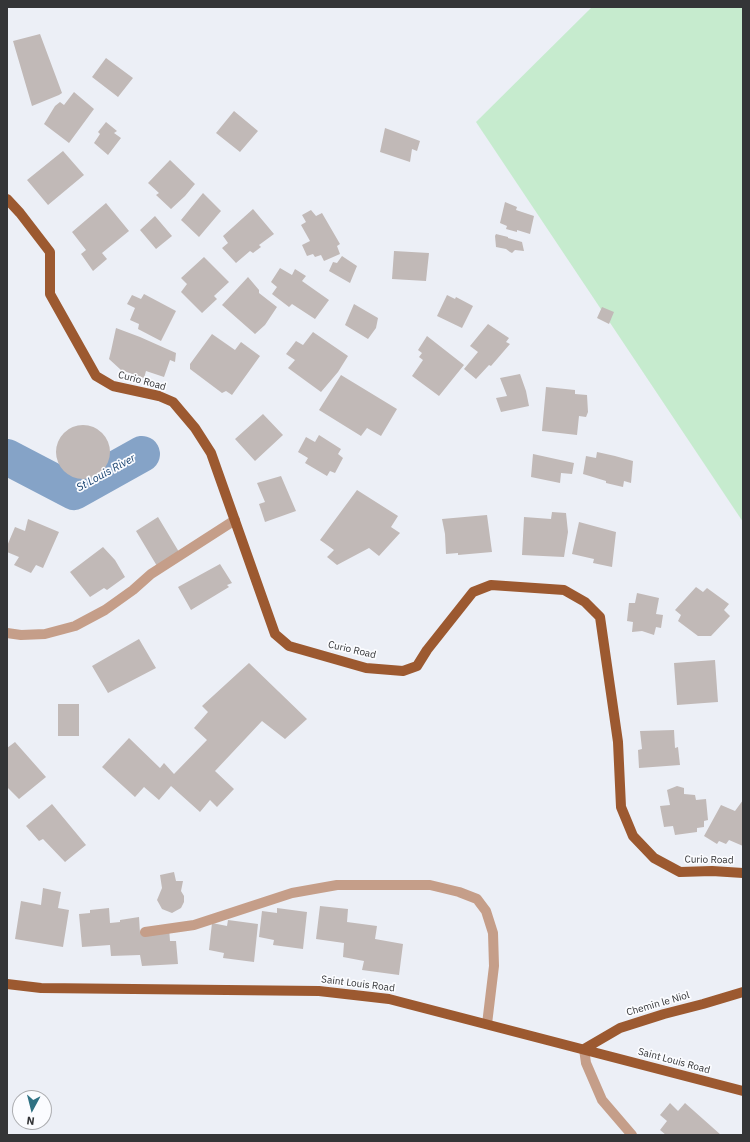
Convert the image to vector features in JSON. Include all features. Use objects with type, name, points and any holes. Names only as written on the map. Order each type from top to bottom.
[{"type":"main road","name":"Curio Road","points":[[7,200],[20,213],[50,252],[50,294],[96,376],[113,386],[159,396],[173,402],[195,428],[211,453],[275,634],[289,646],[366,668],[403,671],[417,666],[473,592],[491,585],[564,590],[585,602],[600,617],[618,742],[621,807],[633,836],[654,858],[680,872],[712,871],[743,873]]},
{"type":"main road","name":"Saint Louis Road","points":[[7,984],[41,988],[319,991],[389,999],[743,1091]]},
{"type":"main road","name":"Chemin le Niol","points":[[584,1049],[620,1028],[743,992]]},
{"type":"street","points":[[7,633],[21,636],[45,634],[75,626],[106,610],[133,590],[151,574],[235,520]]},
{"type":"street","points":[[146,932],[194,924],[292,893],[337,886],[430,885],[459,892],[477,899],[486,911],[493,933],[494,966],[487,1024]]},
{"type":"street","points":[[584,1049],[586,1063],[602,1100],[632,1135]]},
{"type":"green space","points":[[592,7],[743,7],[743,522],[476,122]]},
{"type":"building","points":[[40,34],[62,93],[32,106],[13,41]]},
{"type":"building","points":[[106,58],[133,78],[118,97],[92,77]]},
{"type":"building","points":[[74,92],[94,109],[69,143],[44,124],[55,106],[60,102],[64,105]]},
{"type":"building","points":[[234,111],[258,131],[240,152],[216,133]]},
{"type":"building","points":[[106,122],[117,131],[114,133],[121,138],[108,155],[94,143],[100,134],[98,132]]},
{"type":"building","points":[[385,128],[420,141],[417,151],[412,149],[410,162],[380,152]]},
{"type":"building","points":[[63,151],[84,175],[48,205],[27,180]]},
{"type":"building","points":[[170,160],[195,184],[171,209],[156,195],[159,193],[148,183]]},
{"type":"building","points":[[203,193],[221,211],[199,237],[181,220]]},
{"type":"building","points":[[505,202],[517,207],[516,210],[534,216],[530,234],[517,230],[517,232],[506,229],[507,226],[500,223]]},
{"type":"building","points":[[106,203],[129,231],[102,253],[107,259],[93,271],[81,254],[86,250],[72,232]]},
{"type":"building","points":[[253,209],[274,234],[259,245],[261,247],[253,253],[250,251],[236,263],[222,248],[228,243],[223,236]]},
{"type":"building","points":[[311,210],[316,216],[322,213],[340,244],[337,246],[340,254],[324,261],[321,255],[315,257],[313,254],[307,256],[302,245],[310,241],[301,225],[306,222],[302,215]]},
{"type":"building","points":[[155,216],[172,236],[156,249],[140,230]]},
{"type":"building","points":[[496,234],[522,242],[524,251],[515,250],[512,253],[506,249],[496,247]]},
{"type":"building","points":[[394,251],[429,253],[426,281],[392,279]]},
{"type":"building","points":[[342,256],[357,266],[350,283],[329,271],[333,262],[337,263]]},
{"type":"building","points":[[204,257],[229,282],[214,296],[217,299],[202,313],[181,292],[187,284],[181,278]]},
{"type":"building","points":[[280,268],[292,275],[295,269],[306,276],[302,281],[329,300],[315,319],[292,304],[289,307],[272,294],[277,287],[271,282]]},
{"type":"building","points":[[248,277],[259,290],[259,293],[277,307],[265,325],[255,334],[222,305]]},
{"type":"building","points":[[144,294],[176,311],[161,341],[138,329],[139,324],[130,320],[135,308],[127,304],[132,295],[141,299]]},
{"type":"building","points":[[447,295],[455,299],[456,297],[473,306],[462,328],[437,316]]},
{"type":"building","points":[[354,304],[378,318],[376,328],[368,339],[345,325]]},
{"type":"building","points":[[602,307],[614,312],[609,324],[597,318]]},
{"type":"building","points":[[488,324],[509,338],[506,342],[510,344],[491,366],[489,365],[476,379],[464,369],[478,352],[470,346]]},
{"type":"building","points":[[116,328],[176,353],[175,362],[170,360],[164,377],[146,371],[144,378],[121,370],[109,359]]},
{"type":"building","points":[[313,332],[348,356],[338,372],[321,392],[288,368],[295,360],[286,354],[296,341],[303,345]]},
{"type":"building","points":[[212,334],[235,350],[241,342],[260,356],[232,395],[226,391],[222,393],[190,369],[190,364]]},
{"type":"building","points":[[427,336],[464,365],[439,396],[412,376],[423,360],[419,357],[422,353],[418,350]]},
{"type":"building","points":[[520,374],[529,406],[501,412],[496,398],[507,396],[500,378]]},
{"type":"building","points":[[341,375],[397,409],[381,436],[367,428],[361,436],[319,410]]},
{"type":"building","points":[[546,387],[575,390],[575,394],[587,395],[588,412],[586,417],[579,416],[577,435],[542,431]]},
{"type":"building","points":[[263,414],[283,435],[255,461],[235,439]]},
{"type":"building","points":[[83,425],[93,427],[102,433],[108,442],[110,452],[108,462],[102,471],[93,477],[83,479],[73,477],[64,471],[58,462],[56,452],[58,442],[64,433],[73,427]]},
{"type":"building","points":[[319,435],[341,449],[338,454],[343,458],[335,473],[330,471],[327,476],[305,463],[308,458],[298,452],[306,437],[315,442]]},
{"type":"building","points":[[597,452],[633,461],[631,483],[624,481],[623,487],[606,483],[606,481],[583,474],[586,456],[596,458]]},
{"type":"building","points":[[533,454],[574,463],[572,474],[561,473],[560,483],[531,477]]},
{"type":"building","points":[[281,476],[296,511],[265,522],[259,504],[265,502],[257,483]]},
{"type":"building","points":[[357,490],[398,516],[391,527],[400,533],[379,556],[369,548],[337,565],[327,557],[334,550],[320,540]]},
{"type":"building","points":[[552,512],[566,513],[568,532],[564,557],[522,555],[524,517],[551,519]]},
{"type":"building","points":[[487,515],[492,552],[458,555],[458,553],[446,554],[445,534],[442,519]]},
{"type":"building","points":[[158,517],[179,552],[157,566],[136,531]]},
{"type":"building","points":[[28,519],[59,532],[43,568],[36,565],[31,573],[14,565],[19,557],[7,552],[7,546],[15,527],[25,531]]},
{"type":"building","points":[[579,522],[616,532],[612,567],[593,563],[594,559],[572,554]]},
{"type":"building","points":[[103,547],[115,560],[125,577],[107,590],[104,588],[90,597],[70,572]]},
{"type":"building","points":[[220,564],[232,583],[227,585],[229,587],[191,610],[178,587]]},
{"type":"building","points":[[696,587],[703,592],[707,588],[729,604],[724,610],[730,616],[711,636],[698,636],[678,621],[681,615],[675,610]]},
{"type":"building","points":[[637,593],[659,598],[656,614],[663,615],[661,628],[656,627],[654,635],[642,631],[632,632],[633,622],[627,621],[629,603],[635,603]]},
{"type":"building","points":[[139,639],[156,668],[108,693],[92,666]]},
{"type":"building","points":[[715,660],[718,702],[677,705],[674,663]]},
{"type":"building","points":[[249,663],[307,719],[285,739],[262,721],[215,771],[234,789],[217,807],[210,800],[200,812],[171,786],[159,800],[144,787],[135,797],[102,767],[129,738],[160,768],[164,763],[174,774],[207,740],[194,728],[208,712],[202,706]]},
{"type":"building","points":[[58,704],[79,704],[79,736],[58,736]]},
{"type":"building","points":[[674,730],[675,748],[678,747],[680,765],[639,768],[638,750],[642,749],[640,731]]},
{"type":"building","points":[[15,742],[46,777],[19,799],[7,787],[7,748]]},
{"type":"building","points":[[677,786],[684,788],[684,794],[695,795],[696,800],[706,799],[708,820],[704,821],[704,827],[697,828],[697,832],[675,835],[673,826],[664,827],[660,806],[670,805],[667,790]]},
{"type":"building","points":[[743,800],[743,846],[729,840],[726,844],[719,841],[717,844],[704,836],[721,805],[735,811]]},
{"type":"building","points":[[52,804],[86,845],[65,862],[43,839],[39,841],[26,826]]},
{"type":"building","points":[[174,872],[176,881],[183,881],[181,891],[184,896],[184,902],[181,908],[172,913],[162,909],[157,900],[162,888],[160,875]]},
{"type":"building","points":[[43,888],[61,892],[58,908],[69,910],[63,947],[15,939],[21,901],[41,905]]},
{"type":"building","points":[[320,906],[348,909],[347,922],[377,926],[375,939],[403,944],[399,975],[362,970],[364,961],[343,957],[344,943],[316,939]]},
{"type":"building","points":[[109,908],[110,923],[139,917],[140,933],[169,927],[170,941],[176,941],[178,964],[142,966],[140,955],[111,956],[110,945],[82,947],[79,914],[90,913],[90,910]]},
{"type":"building","points":[[277,908],[307,912],[303,949],[273,945],[274,940],[259,937],[262,911],[277,913]]},
{"type":"building","points":[[228,920],[258,924],[254,962],[223,958],[224,953],[209,950],[212,923],[227,926]]},
{"type":"building","points":[[670,1103],[678,1111],[685,1103],[721,1135],[666,1135],[660,1130],[667,1121],[660,1115]]},
{"type":"waterway","name":"St Louis River","points":[[7,457],[74,492],[142,454]]}]
